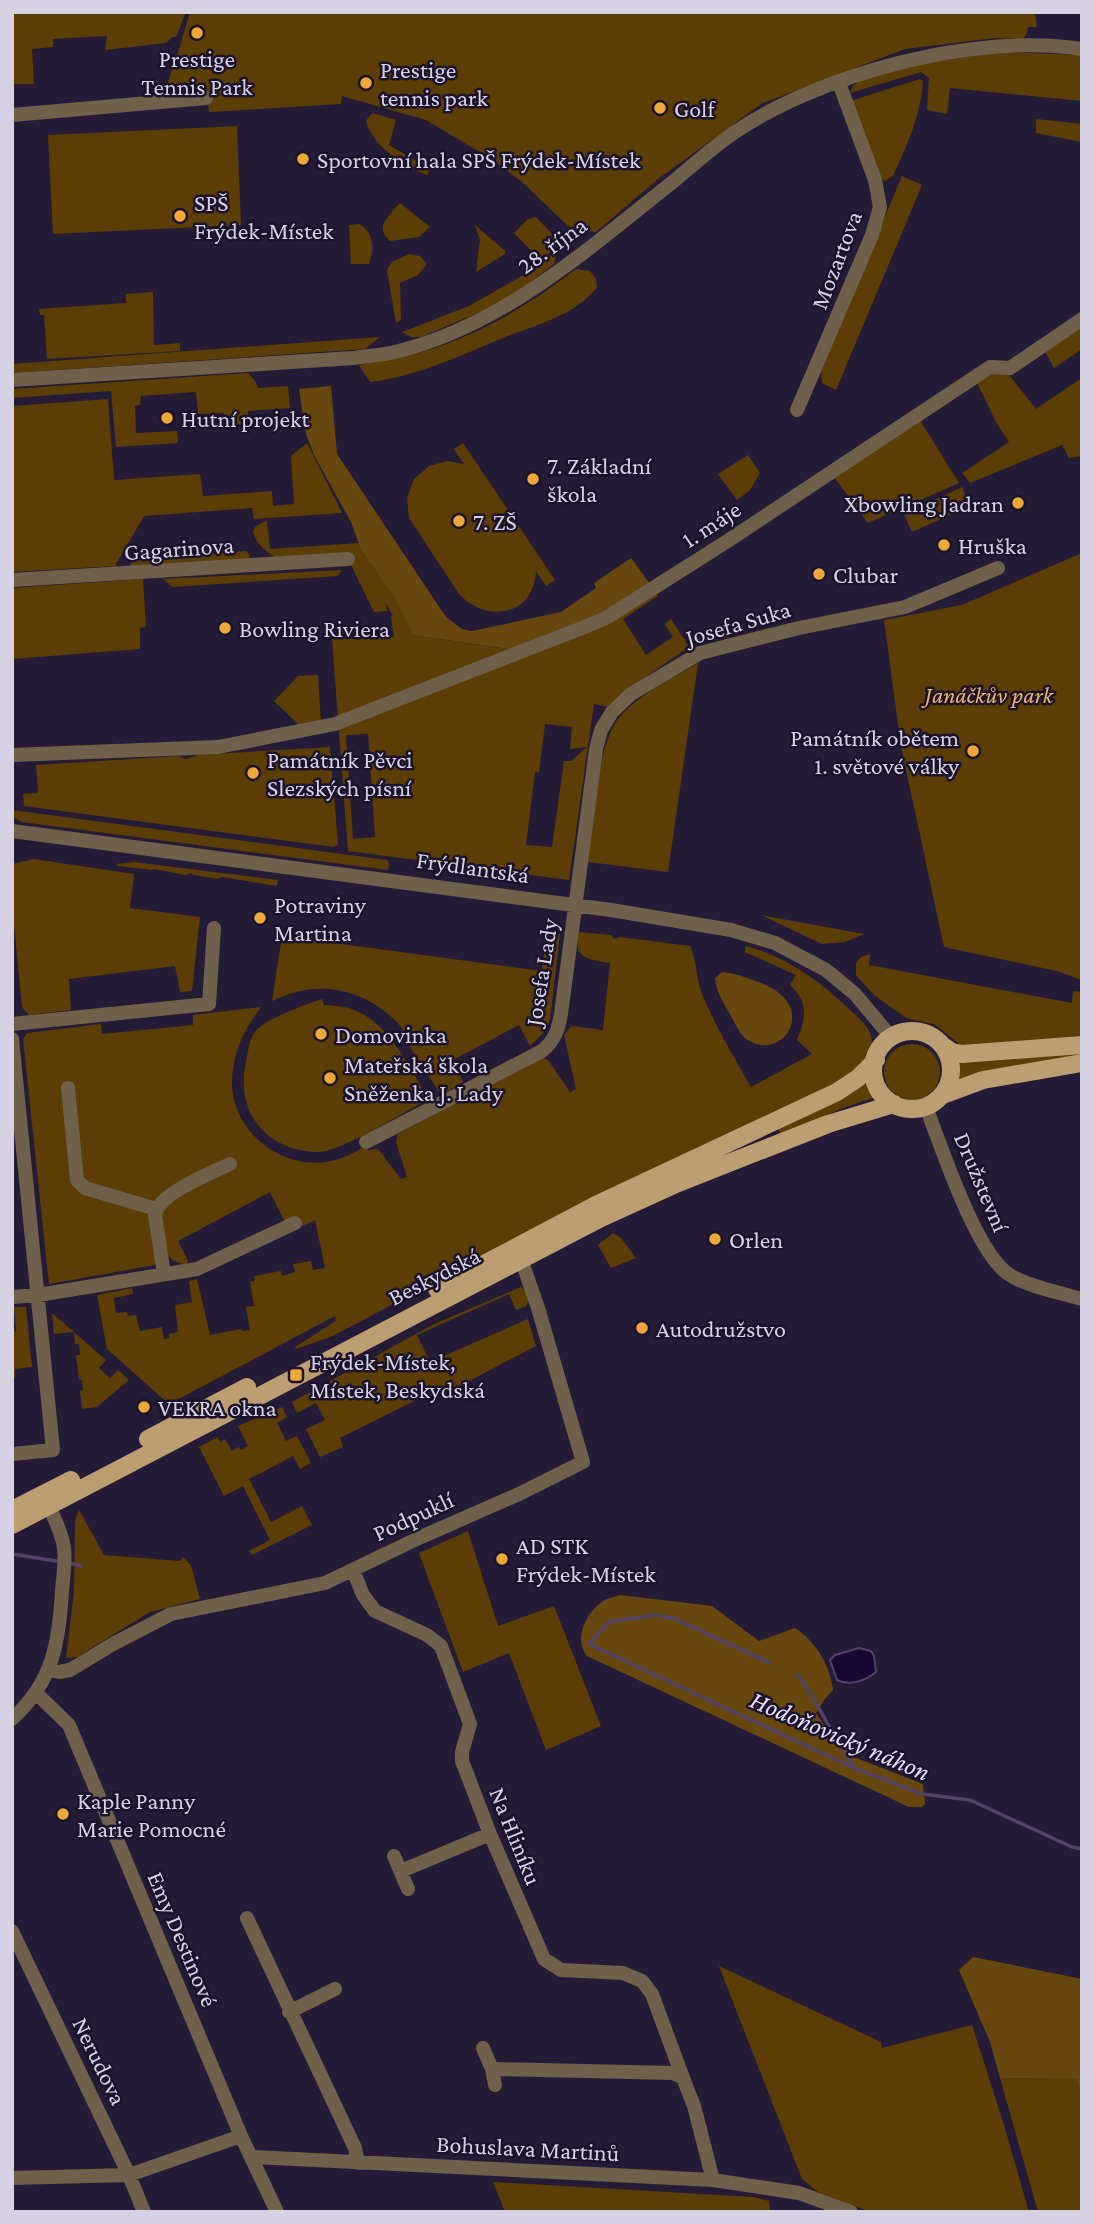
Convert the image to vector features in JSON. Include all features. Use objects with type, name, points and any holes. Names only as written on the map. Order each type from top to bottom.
[{"type":"main road","points":[[1082,1045],[962,1054],[952,1052],[931,1036],[918,1031],[904,1031],[891,1037],[876,1060],[875,1082],[882,1095],[894,1104],[910,1109],[926,1107],[945,1094],[983,1080],[1082,1063]]},
{"type":"main road","points":[[942,1045],[951,1066],[950,1081],[945,1094]]},
{"type":"main road","name":"Beskydská","points":[[12,1525],[46,1500],[519,1252],[670,1169],[837,1092],[858,1078],[876,1060]]},
{"type":"main road","name":"Beskydská","points":[[519,1252],[678,1183],[828,1124],[894,1104]]},
{"type":"main road","name":"Beskydská","points":[[12,1510],[46,1500]]},
{"type":"street","name":"28. října","points":[[12,380],[353,358],[396,352],[445,335],[516,300],[580,255],[732,134],[785,104],[872,70],[921,57],[1006,47],[1082,49]]},
{"type":"street","name":"Mozartova","points":[[797,411],[872,235],[880,207],[875,180],[839,83]]},
{"type":"street","points":[[12,115],[206,98]]},
{"type":"street","name":"1. máje","points":[[12,755],[218,747],[337,724],[606,618],[811,487],[990,367],[1010,368],[1082,319]]},
{"type":"street","name":"Gagarinova","points":[[12,580],[348,559]]},
{"type":"street","name":"Josefa Suka","points":[[574,906],[601,730],[612,712],[631,694],[700,653],[799,628],[905,607],[998,568]]},
{"type":"street","name":"Frýdlantská","points":[[12,831],[677,920],[731,930],[775,943],[804,957],[838,979],[870,1009],[891,1037]]},
{"type":"street","name":"Josefa Lady","points":[[366,1142],[542,1051],[553,1042],[559,1029],[574,906]]},
{"type":"street","points":[[12,1024],[209,1004],[214,928]]},
{"type":"street","points":[[12,1040],[53,1450],[12,1454]]},
{"type":"street","points":[[68,1088],[77,1180],[85,1188],[156,1209]]},
{"type":"street","name":"Družstevní","points":[[926,1107],[978,1236],[999,1266],[1011,1276],[1082,1299]]},
{"type":"street","points":[[164,1274],[156,1209],[166,1197],[230,1164]]},
{"type":"street","points":[[12,1297],[197,1269],[295,1223]]},
{"type":"street","name":"Podpuklí","points":[[49,1670],[69,1670],[171,1614],[325,1583],[583,1462],[519,1252]]},
{"type":"street","points":[[12,1719],[36,1693],[49,1670],[60,1621],[64,1548],[46,1500]]},
{"type":"street","name":"Na Hliníku","points":[[353,1570],[363,1595],[375,1611],[427,1635],[441,1646],[470,1724],[462,1761],[544,1959],[561,1970],[623,1973],[642,1981],[652,1994],[694,2106],[713,2180]]},
{"type":"street","name":"Emy Destinové","points":[[36,1693],[69,1726],[241,2136],[277,2212]]},
{"type":"street","points":[[401,1871],[490,1834]]},
{"type":"street","points":[[394,1856],[408,1889]]},
{"type":"street","points":[[247,1918],[355,2148],[358,2163]]},
{"type":"street","name":"Nerudova","points":[[12,1931],[129,2175],[144,2212]]},
{"type":"street","points":[[289,2012],[335,1989]]},
{"type":"street","points":[[483,2048],[495,2085]]},
{"type":"street","points":[[492,2069],[673,2073],[683,2078]]},
{"type":"street","points":[[12,2178],[129,2175],[241,2136]]},
{"type":"street","name":"Bohuslava Martinů","points":[[253,2157],[713,2180],[799,2193],[851,2212]]},
{"type":"green space","points":[[12,12],[186,12],[176,37],[166,43],[105,50],[107,36],[53,39],[53,47],[32,49],[34,84],[12,84]]},
{"type":"green space","points":[[190,12],[1035,12],[1037,27],[1028,27],[1023,39],[995,38],[905,49],[761,104],[658,179],[596,232],[576,230],[568,226],[521,181],[488,157],[426,120],[342,96],[341,104],[209,112],[206,85],[177,87],[177,94],[168,96],[165,91],[175,59],[214,66],[177,56]]},
{"type":"green space","points":[[1002,52],[1082,55],[1082,101],[950,88],[947,114],[927,110],[929,78],[921,72],[850,93],[853,86],[861,80],[917,64]]},
{"type":"green space","points":[[920,79],[923,81],[922,94],[913,130],[893,176],[885,181],[850,101]]},
{"type":"green space","points":[[372,113],[396,120],[389,145],[430,169],[427,175],[399,161],[382,147],[366,121]]},
{"type":"green space","points":[[1036,119],[1082,124],[1082,142],[1036,133]]},
{"type":"green space","points":[[237,126],[241,225],[53,234],[48,135]]},
{"type":"green space","points":[[902,176],[922,185],[836,390],[822,383],[821,370]]},
{"type":"green space","points":[[400,203],[430,227],[419,237],[390,241],[385,236],[383,226]]},
{"type":"green space","points":[[536,217],[556,238],[556,247],[541,261],[514,233],[528,219]]},
{"type":"green space","points":[[359,224],[368,232],[372,241],[369,264],[351,264],[349,225]]},
{"type":"green space","points":[[474,224],[505,251],[505,254],[476,272],[480,239]]},
{"type":"green space","points":[[558,249],[554,264],[522,289],[494,306],[421,337],[411,337],[402,332],[469,306],[534,269]]},
{"type":"green space","points":[[409,254],[420,256],[427,264],[418,275],[400,283],[401,320],[396,323],[387,270],[392,262]]},
{"type":"green space","points":[[576,269],[590,271],[596,279],[597,287],[578,305],[554,318],[405,375],[370,382],[359,365],[411,355],[481,329],[520,308]]},
{"type":"green space","points":[[153,292],[154,345],[180,343],[180,351],[47,359],[44,315],[40,315],[39,309],[126,303],[126,294]]},
{"type":"green space","points":[[1082,323],[1082,349],[1054,368],[1045,352]]},
{"type":"green space","points":[[380,337],[365,349],[12,373],[12,364]]},
{"type":"green space","points":[[1006,371],[1036,409],[1082,378],[1082,456],[1069,458],[1062,445],[970,483],[962,473],[1009,442],[977,383],[993,372]]},
{"type":"green space","points":[[248,373],[258,388],[288,386],[290,408],[248,411],[248,424],[225,425],[224,413],[198,414],[196,392],[141,396],[140,405],[135,406],[136,433],[177,431],[178,443],[116,447],[111,391],[12,398],[12,389]]},
{"type":"green space","points":[[108,399],[114,480],[200,474],[203,496],[272,491],[273,506],[294,504],[291,456],[307,443],[342,513],[254,519],[252,508],[144,516],[115,566],[12,572],[12,406]]},
{"type":"green space","points":[[918,417],[959,483],[868,523],[831,473]]},
{"type":"green space","points":[[463,443],[555,580],[546,586],[536,571],[527,598],[507,611],[483,609],[459,594],[409,518],[407,498],[414,479],[429,466],[448,461],[464,464],[454,449]]},
{"type":"green space","points":[[748,455],[760,473],[750,490],[737,500],[718,474]]},
{"type":"green space","points":[[962,487],[970,506],[912,532],[904,514]]},
{"type":"green space","points":[[267,520],[270,549],[359,543],[362,552],[394,597],[413,635],[520,651],[653,588],[658,596],[623,619],[646,655],[673,637],[665,624],[671,619],[689,647],[608,707],[594,704],[569,880],[348,851],[332,639],[394,637],[393,616],[386,603],[387,611],[374,612],[348,559],[275,557],[256,540],[253,532],[255,527]],"holes":[[[545,724],[572,727],[570,749],[587,747],[571,761],[564,761],[552,847],[526,845],[535,772],[539,772]],[[368,734],[375,837],[353,839],[346,735]]]},
{"type":"green space","points":[[246,551],[250,555],[249,559],[133,568],[130,565],[133,560]]},
{"type":"green space","name":"Janáčkův park","points":[[1082,553],[1082,980],[1057,971],[944,947],[901,746],[884,620],[962,605]]},
{"type":"green space","points":[[342,570],[338,576],[173,587],[163,579]]},
{"type":"green space","points":[[143,579],[146,627],[140,628],[140,649],[12,659],[12,588]]},
{"type":"green space","points":[[698,663],[668,872],[588,862],[600,767],[618,719],[655,688]]},
{"type":"green space","points":[[318,675],[321,723],[299,725],[274,701],[298,676]]},
{"type":"green space","points":[[330,747],[338,844],[334,847],[24,806],[23,794],[38,793],[36,765],[179,756],[186,759],[198,755]]},
{"type":"green space","points":[[12,810],[387,860],[388,870],[22,822],[13,817]]},
{"type":"green space","points":[[34,859],[134,874],[130,908],[200,917],[192,991],[180,992],[175,966],[69,979],[71,1010],[29,1015],[22,1007],[12,905],[12,864]]},
{"type":"green space","points":[[134,862],[278,880],[277,886],[116,864]]},
{"type":"green space","points":[[761,915],[864,934],[845,942],[822,944]]},
{"type":"green space","points":[[547,932],[560,934],[550,1019],[544,1032],[530,1046],[519,1025],[453,1060],[463,1082],[441,1095],[400,1031],[403,1029],[375,1004],[359,996],[325,989],[290,994],[272,1001],[282,936],[542,971]]},
{"type":"green space","points":[[579,932],[611,935],[614,939],[620,937],[690,946],[707,1006],[751,1087],[812,1054],[797,1040],[804,1011],[800,998],[790,985],[796,975],[745,952],[746,946],[789,963],[839,999],[867,1028],[872,1048],[865,1061],[834,1084],[593,1198],[333,1336],[296,1349],[295,1347],[336,1321],[335,1316],[169,1404],[107,1349],[97,1295],[132,1288],[133,1294],[114,1298],[116,1313],[136,1315],[140,1331],[162,1327],[164,1339],[169,1338],[169,1334],[178,1332],[175,1305],[192,1302],[189,1281],[197,1279],[210,1335],[241,1329],[250,1330],[246,1307],[254,1306],[250,1282],[255,1281],[254,1276],[281,1271],[282,1276],[295,1272],[293,1264],[311,1261],[313,1270],[325,1268],[315,1220],[298,1228],[286,1224],[270,1192],[178,1241],[188,1261],[186,1265],[168,1256],[157,1258],[155,1265],[49,1284],[23,1039],[27,1033],[101,1024],[102,1034],[193,1025],[193,1015],[261,1007],[240,1041],[233,1070],[234,1099],[249,1130],[275,1152],[308,1162],[337,1160],[366,1146],[368,1150],[378,1149],[401,1179],[407,1177],[396,1142],[398,1134],[539,1059],[548,1060],[570,1092],[576,1089],[564,1035],[571,1026],[603,1030],[610,963],[589,959],[581,953],[578,948]]},
{"type":"green space","points":[[870,954],[869,965],[1072,1003],[1073,991],[1082,992],[1082,1036],[962,1046],[934,1024],[906,1018],[874,995],[856,975],[856,963],[861,957]]},
{"type":"green space","name":"Mateřská škola Sněženka J. Lady","points":[[322,999],[324,1005],[352,1009],[379,1026],[398,1049],[429,1099],[357,1138],[318,1152],[283,1145],[269,1136],[250,1112],[245,1097],[244,1080],[249,1046],[255,1032],[276,1017]]},
{"type":"green space","points":[[912,1044],[923,1046],[932,1052],[938,1061],[938,1083],[932,1092],[923,1098],[912,1100],[901,1098],[892,1092],[886,1083],[884,1072],[886,1061],[892,1052],[901,1046]]},
{"type":"green space","points":[[1082,1053],[1082,1056],[960,1079],[960,1062]]},
{"type":"green space","points":[[865,1083],[873,1098],[781,1135],[778,1128]]},
{"type":"green space","points":[[613,1233],[621,1238],[636,1258],[611,1268],[598,1245]]},
{"type":"green space","points":[[521,1287],[529,1300],[526,1306],[516,1310],[509,1294],[417,1335],[430,1362],[528,1319],[536,1346],[446,1393],[442,1387],[340,1438],[343,1447],[320,1457],[306,1429],[325,1420],[316,1403],[297,1413],[292,1402],[434,1324]]},
{"type":"green space","points":[[14,1307],[26,1307],[32,1367],[15,1369],[15,1378],[12,1379],[12,1332],[16,1331]]},
{"type":"green space","points":[[52,1313],[74,1332],[54,1334]]},
{"type":"green space","points":[[74,1332],[106,1360],[99,1368],[110,1378],[118,1370],[129,1380],[97,1407],[82,1409],[82,1380],[79,1379],[76,1355],[80,1355],[79,1344],[75,1344]]},
{"type":"green space","points":[[282,1407],[287,1417],[277,1423],[286,1441],[297,1436],[311,1463],[300,1469],[293,1456],[249,1479],[271,1522],[302,1506],[312,1525],[252,1555],[249,1551],[270,1540],[243,1486],[224,1496],[199,1447],[218,1437],[220,1442],[225,1439],[232,1451],[239,1447],[241,1450],[248,1446],[238,1426]]},
{"type":"green space","points":[[79,1510],[104,1555],[180,1561],[183,1557],[191,1565],[200,1599],[150,1612],[77,1657],[66,1658],[74,1592],[75,1521]]},
{"type":"green space","points":[[468,1531],[498,1626],[554,1606],[601,1726],[546,1750],[509,1653],[463,1672],[419,1553]]},
{"type":"green space","points":[[719,1966],[881,2042],[882,2048],[972,2025],[1029,2212],[871,2212],[820,2194],[802,2179]]},
{"type":"green space","points":[[1000,2078],[1078,2079],[1082,2095],[1082,2212],[1038,2212]]},
{"type":"green space","points":[[493,2182],[754,2197],[769,2201],[770,2212],[505,2212]]},
{"type":"shaded area","points":[[331,386],[337,454],[446,617],[462,629],[472,631],[561,612],[596,588],[594,583],[631,558],[653,588],[521,651],[413,635],[394,597],[362,552],[351,522],[314,455],[306,434],[299,389]]},
{"type":"shaded area","points":[[722,972],[749,978],[777,992],[788,1004],[792,1016],[790,1028],[783,1038],[773,1044],[761,1045],[743,1035],[717,988],[715,978]]},
{"type":"shaded area","points":[[620,1595],[712,1606],[759,1641],[795,1628],[815,1647],[825,1663],[831,1681],[833,1690],[816,1713],[822,1722],[854,1757],[923,1784],[925,1804],[922,1807],[909,1807],[587,1656],[581,1642],[581,1634],[587,1619],[603,1601]]},
{"type":"shaded area","points":[[859,1648],[871,1651],[876,1672],[857,1682],[837,1680],[830,1660],[835,1655]]},
{"type":"shaded area","points":[[973,1957],[1082,1979],[1082,2095],[1077,2079],[1000,2078],[990,2042],[959,1970]]},
{"type":"waterway","name":"Hodoňovický náhon","points":[[12,1554],[62,1562]]},
{"type":"waterway","name":"Hodoňovický náhon","points":[[70,1563],[81,1566]]},
{"type":"waterway","name":"Hodoňovický náhon","points":[[770,1663],[673,1618],[654,1615],[609,1622],[589,1644],[854,1768],[922,1794],[970,1800],[1072,1847],[1082,1849]]},
{"type":"waterway","points":[[796,1675],[800,1677],[854,1768]]},
{"type":"place","name":"Prestige Tennis Park","points":[[197,33]]},
{"type":"place","name":"Prestige tennis park","points":[[366,83]]},
{"type":"place","name":"Golf","points":[[660,108]]},
{"type":"place","name":"Sportovní hala SPŠ Frýdek-Místek","points":[[303,159]]},
{"type":"place","name":"SPŠ Frýdek-Místek","points":[[180,216]]},
{"type":"place","name":"Hutní projekt","points":[[167,418]]},
{"type":"place","name":"7. Základní škola","points":[[533,479]]},
{"type":"place","name":"Xbowling Jadran","points":[[1018,503]]},
{"type":"place","name":"7. ZŠ","points":[[459,521]]},
{"type":"place","name":"Hruška","points":[[944,545]]},
{"type":"place","name":"Clubar","points":[[819,574]]},
{"type":"place","name":"Bowling Riviera","points":[[225,628]]},
{"type":"place","name":"Památník obětem 1. světové války","points":[[973,751]]},
{"type":"place","name":"Památník Pěvci Slezských písní","points":[[253,773]]},
{"type":"place","name":"Potraviny Martina","points":[[260,918]]},
{"type":"place","name":"Domovinka","points":[[321,1034]]},
{"type":"place","name":"Mateřská škola Sněženka J. Lady","points":[[330,1078]]},
{"type":"place","name":"Orlen","points":[[715,1239]]},
{"type":"place","name":"Autodružstvo","points":[[642,1328]]},
{"type":"place","name":"Frýdek-Místek, Místek, Beskydská","points":[[296,1375]]},
{"type":"place","name":"VEKRA okna","points":[[144,1407]]},
{"type":"place","name":"AD STK Frýdek-Místek","points":[[502,1559]]},
{"type":"place","name":"Kaple Panny Marie Pomocné","points":[[63,1814]]}]
